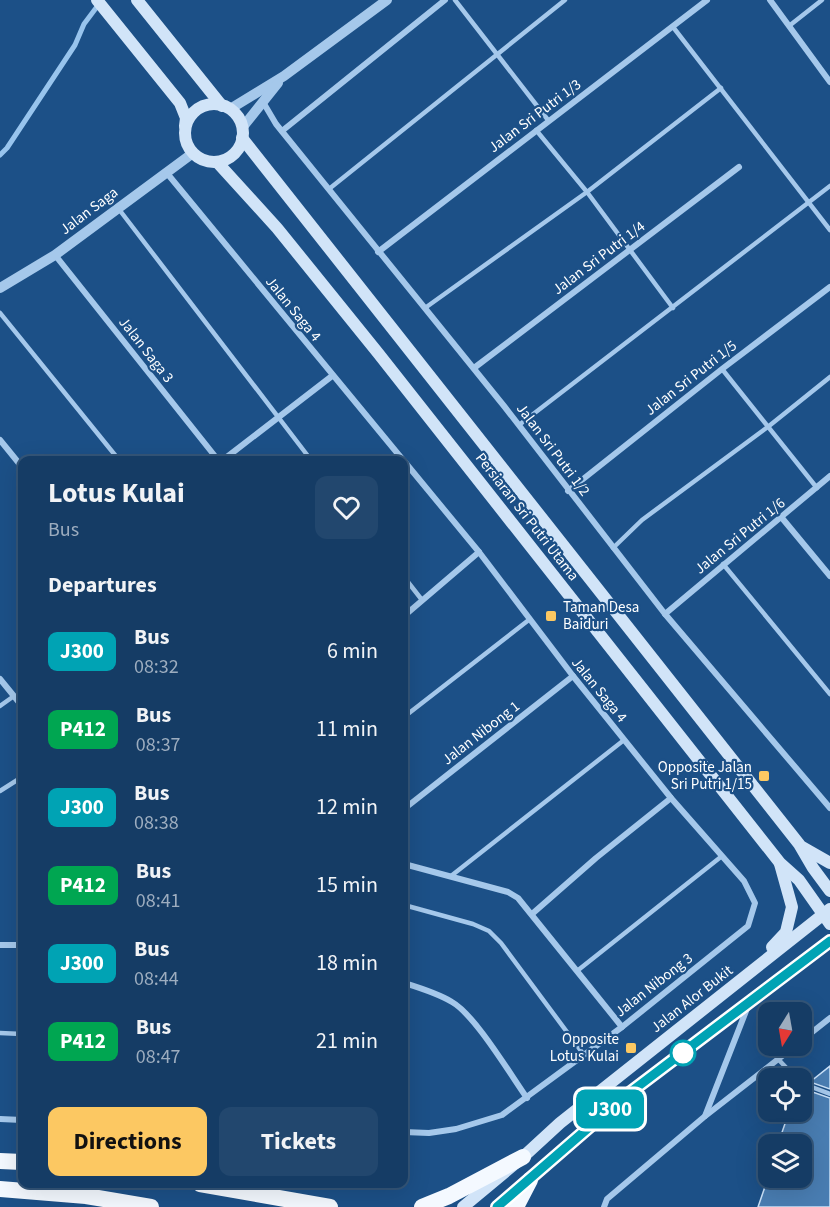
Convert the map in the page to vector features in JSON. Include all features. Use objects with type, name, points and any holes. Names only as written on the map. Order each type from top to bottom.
[{"type":"highway","points":[[422,1207],[449,1196],[523,1157]]},
{"type":"highway","points":[[0,1161],[18,1162]]},
{"type":"highway","points":[[516,1207],[530,1180]]},
{"type":"highway","points":[[203,1188],[275,1207]]},
{"type":"highway","points":[[223,1188],[330,1207]]},
{"type":"highway","points":[[0,1189],[86,1196],[152,1207]]},
{"type":"main road","points":[[97,0],[180,103],[186,118],[184,136],[193,153],[204,160],[217,162],[234,154],[242,133],[236,115],[226,107],[140,4]]},
{"type":"main road","points":[[185,126],[195,111],[203,106],[213,104],[226,107]]},
{"type":"main road","name":"Persiaran Sri Putri Utama","points":[[242,133],[799,844],[830,891]]},
{"type":"main road","name":"Persiaran Sri Putri Utama","points":[[217,162],[277,228],[378,352],[780,863],[799,880],[828,916]]},
{"type":"main road","points":[[799,844],[830,863]]},
{"type":"main road","points":[[743,978],[786,932],[792,907],[780,863]]},
{"type":"main road","name":"Jalan Alor Bukit","points":[[463,1207],[560,1123],[743,978],[828,916]]},
{"type":"main road","points":[[497,1207],[624,1097],[830,941]]},
{"type":"street","points":[[226,107],[284,75],[387,0]]},
{"type":"street","points":[[282,131],[445,0]]},
{"type":"street","name":"Jalan Sri Putri 1/3","points":[[378,252],[707,0]]},
{"type":"street","points":[[770,0],[830,82]]},
{"type":"street","points":[[242,133],[284,75]]},
{"type":"street","name":"Jalan Sri Putri 1/2","points":[[263,102],[282,131],[474,368],[665,614],[830,808]]},
{"type":"street","name":"Jalan Saga","points":[[0,288],[55,255],[193,153]]},
{"type":"street","name":"Jalan Sri Putri 1/4","points":[[474,368],[739,167]]},
{"type":"street","name":"Jalan Saga 4","points":[[166,172],[399,456]]},
{"type":"street","name":"Jalan Saga 3","points":[[55,255],[215,456]]},
{"type":"street","name":"Jalan Sri Putri 1/5","points":[[568,490],[830,286]]},
{"type":"street","points":[[228,456],[332,376]]},
{"type":"street","points":[[0,440],[18,462]]},
{"type":"street","name":"Jalan Saga 4","points":[[408,467],[479,552],[573,676],[671,798],[744,881],[755,903]]},
{"type":"street","name":"Jalan Sri Putri 1/6","points":[[665,614],[830,476]]},
{"type":"street","points":[[782,518],[830,576]]},
{"type":"street","points":[[408,612],[479,552]]},
{"type":"street","name":"Jalan Nibong 1","points":[[408,806],[573,676]]},
{"type":"street","points":[[0,679],[18,701]]},
{"type":"street","points":[[532,914],[596,858],[671,798]]},
{"type":"street","points":[[408,865],[508,892],[518,898],[622,1027]]},
{"type":"street","name":"Jalan Nibong 3","points":[[408,1132],[429,1133],[476,1124],[502,1115],[622,1027],[748,926],[755,903]]},
{"type":"street","points":[[0,945],[18,945]]},
{"type":"street","points":[[408,984],[454,1002],[468,1015],[527,1098]]},
{"type":"street","points":[[704,1117],[749,1002]]},
{"type":"street","points":[[812,1032],[830,1018]]},
{"type":"street","points":[[604,1207],[607,1199],[704,1117],[782,1056]]},
{"type":"street","points":[[0,1119],[18,1120]]},
{"type":"lane","points":[[455,0],[548,120]]},
{"type":"lane","points":[[329,189],[565,0]]},
{"type":"lane","points":[[788,27],[822,0]]},
{"type":"lane","points":[[673,27],[830,230]]},
{"type":"lane","points":[[425,308],[587,192],[722,88]]},
{"type":"lane","points":[[536,130],[587,192],[673,308]]},
{"type":"lane","points":[[519,425],[830,186]]},
{"type":"lane","points":[[118,208],[308,456]]},
{"type":"lane","points":[[0,313],[116,456]]},
{"type":"lane","points":[[722,369],[817,488]]},
{"type":"lane","points":[[613,548],[642,520],[769,426],[830,377]]},
{"type":"lane","points":[[723,564],[830,694]]},
{"type":"lane","points":[[408,582],[422,600]]},
{"type":"lane","points":[[408,714],[530,619]]},
{"type":"lane","points":[[0,706],[14,696]]},
{"type":"lane","points":[[451,876],[624,740]]},
{"type":"lane","points":[[0,791],[18,780]]},
{"type":"lane","points":[[577,971],[722,856]]},
{"type":"lane","points":[[408,906],[473,924],[489,931],[501,943],[584,1055]]},
{"type":"lane","points":[[0,1033],[18,1034]]},
{"type":"lane","points":[[778,1059],[787,1068]]},
{"type":"lane","points":[[812,1088],[830,1095]]},
{"type":"building","points":[[830,1066],[830,1089],[812,1083]]},
{"type":"building","points":[[812,1092],[830,1098],[830,1207],[758,1207],[765,1188],[812,1188],[812,1134],[781,1134],[786,1122],[812,1122]]},
{"type":"waterway","points":[[0,155],[7,148],[75,45],[84,24],[99,4]]},
{"type":"bus line","name":"J300","points":[[497,1207],[624,1097],[830,941]]},
{"type":"place","name":"Taman Desa Baiduri","points":[[551,616]]},
{"type":"place","name":"Opposite Jalan Sri Putri 1/15","points":[[764,776]]},
{"type":"place","name":"Opposite Lotus Kulai","points":[[631,1048]]}]
